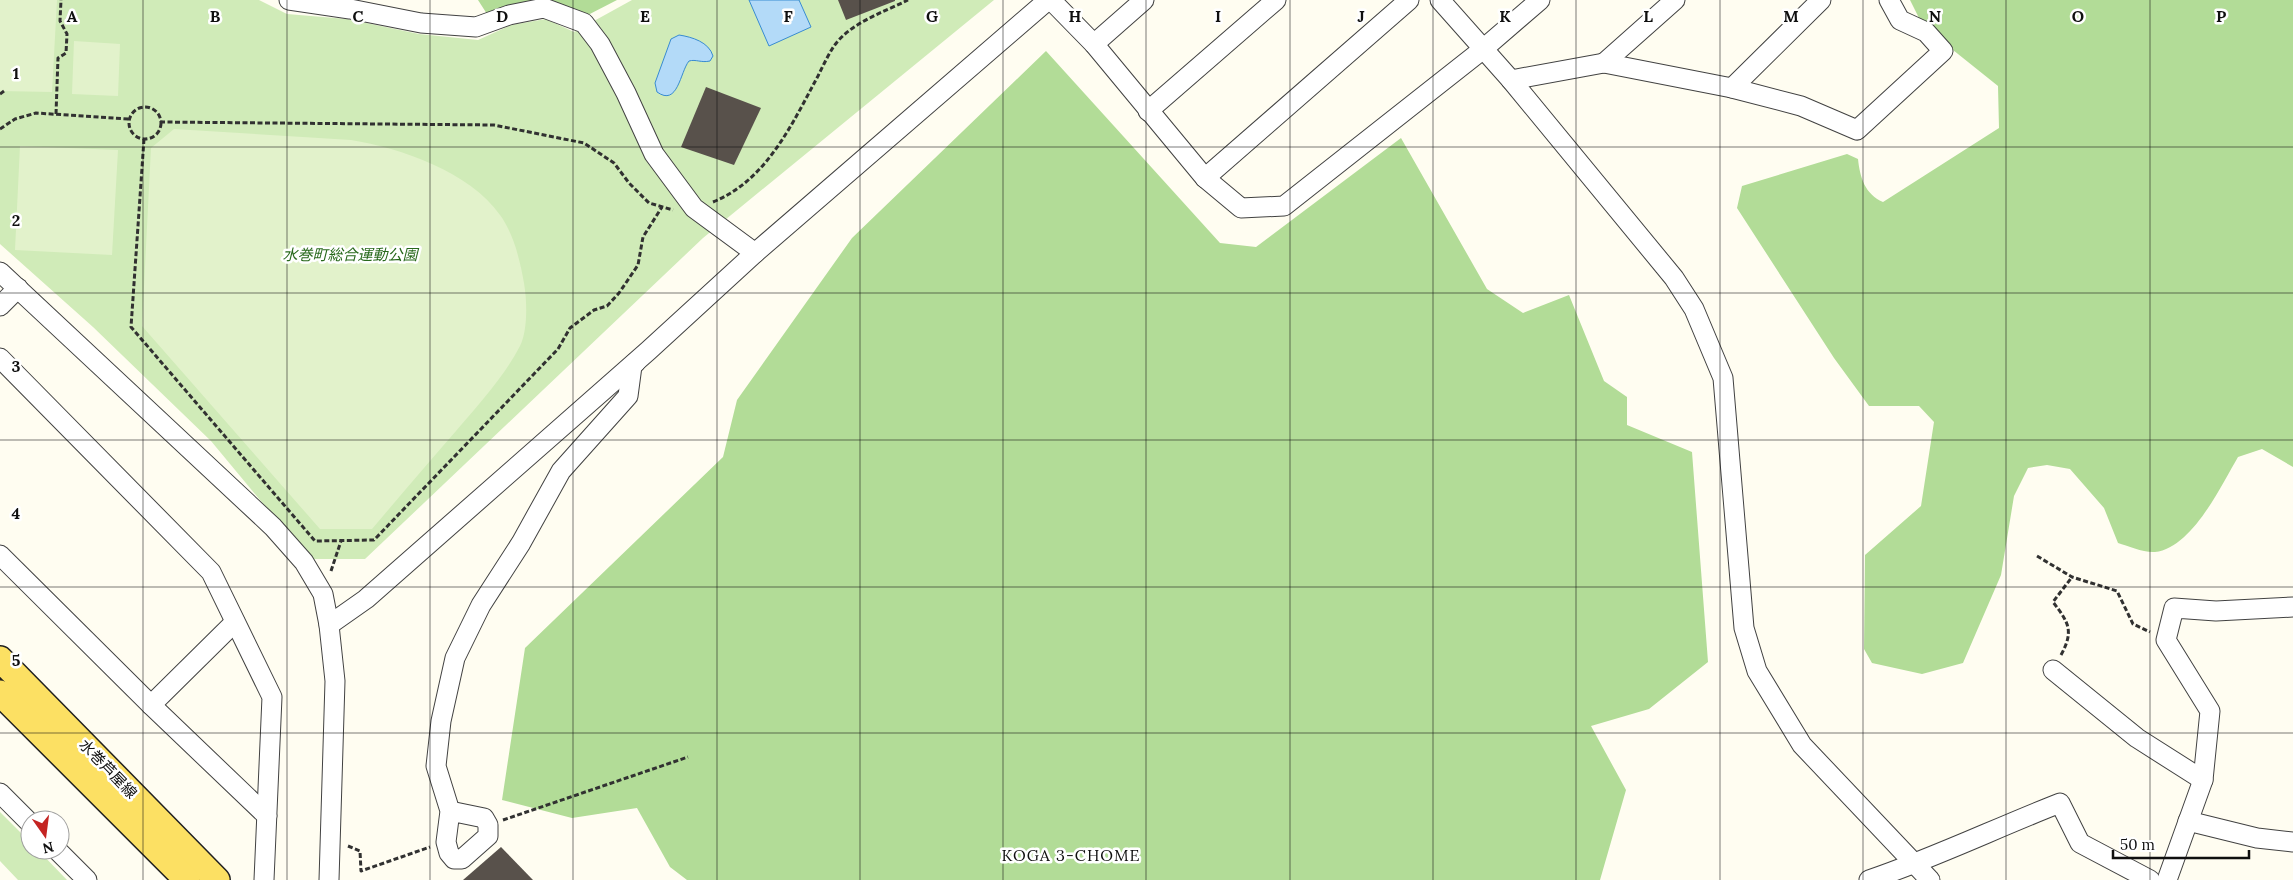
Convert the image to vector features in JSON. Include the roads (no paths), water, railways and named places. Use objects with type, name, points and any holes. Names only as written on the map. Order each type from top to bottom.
[{"type":"main road","name":"水巻芦屋線","points":[[0,659],[217,880]]},
{"type":"main road","name":"水巻芦屋線","points":[[0,694],[187,880]]},
{"type":"street","points":[[289,0],[420,23],[476,27],[508,14],[544,8],[584,23],[600,44],[626,93],[654,154],[695,207],[755,252]]},
{"type":"street","points":[[450,811],[484,818],[488,825],[488,836],[462,859],[454,859],[449,853],[446,842],[450,811],[436,766],[441,721],[455,658],[481,605],[521,543],[561,471],[628,396],[632,366],[755,252],[1049,0],[1094,44],[1205,178],[1241,208],[1284,206],[1482,50],[1540,0]]},
{"type":"street","points":[[1094,44],[1144,0]]},
{"type":"street","points":[[1148,111],[1276,0]]},
{"type":"street","points":[[1205,178],[1409,0]]},
{"type":"street","points":[[1440,0],[1482,50],[1511,80],[1674,278],[1694,309],[1723,378],[1744,628],[1757,671],[1802,745],[1930,880]]},
{"type":"street","points":[[1604,63],[1675,0]]},
{"type":"street","points":[[1732,88],[1821,0]]},
{"type":"street","points":[[1511,80],[1604,63],[1732,88],[1801,106],[1857,130],[1943,51],[1926,32],[1900,20],[1890,0]]},
{"type":"street","points":[[0,272],[273,527],[304,562],[323,594],[329,625],[335,681],[329,880]]},
{"type":"street","points":[[0,306],[18,288]]},
{"type":"street","points":[[329,625],[366,599],[648,351]]},
{"type":"street","points":[[0,358],[211,572],[272,697],[264,880]]},
{"type":"street","points":[[0,555],[151,705],[267,816]]},
{"type":"street","points":[[2167,880],[2203,780],[2210,711],[2166,640],[2174,608],[2216,611],[2293,607]]},
{"type":"street","points":[[151,705],[235,622]]},
{"type":"street","points":[[2053,670],[2137,738],[2203,780]]},
{"type":"street","points":[[0,793],[20,813]]},
{"type":"street","points":[[1869,880],[1916,864],[1995,828],[2060,803],[2080,842],[2150,880]]},
{"type":"street","points":[[2188,821],[2257,838],[2293,842]]},
{"type":"street","points":[[67,860],[87,880]]},
{"type":"water","points":[[749,0],[799,0],[811,27],[769,46]]},
{"type":"water","points":[[679,35],[689,37],[704,44],[713,56],[710,61],[689,61],[674,92],[670,95],[664,95],[657,92],[655,83],[671,39]]},
{"type":"district","name":"KOGA 3-CHOME","points":[[1071,855]]},
{"type":"park label","name":"水巻町総合運動公園","points":[[350,255]]}]
